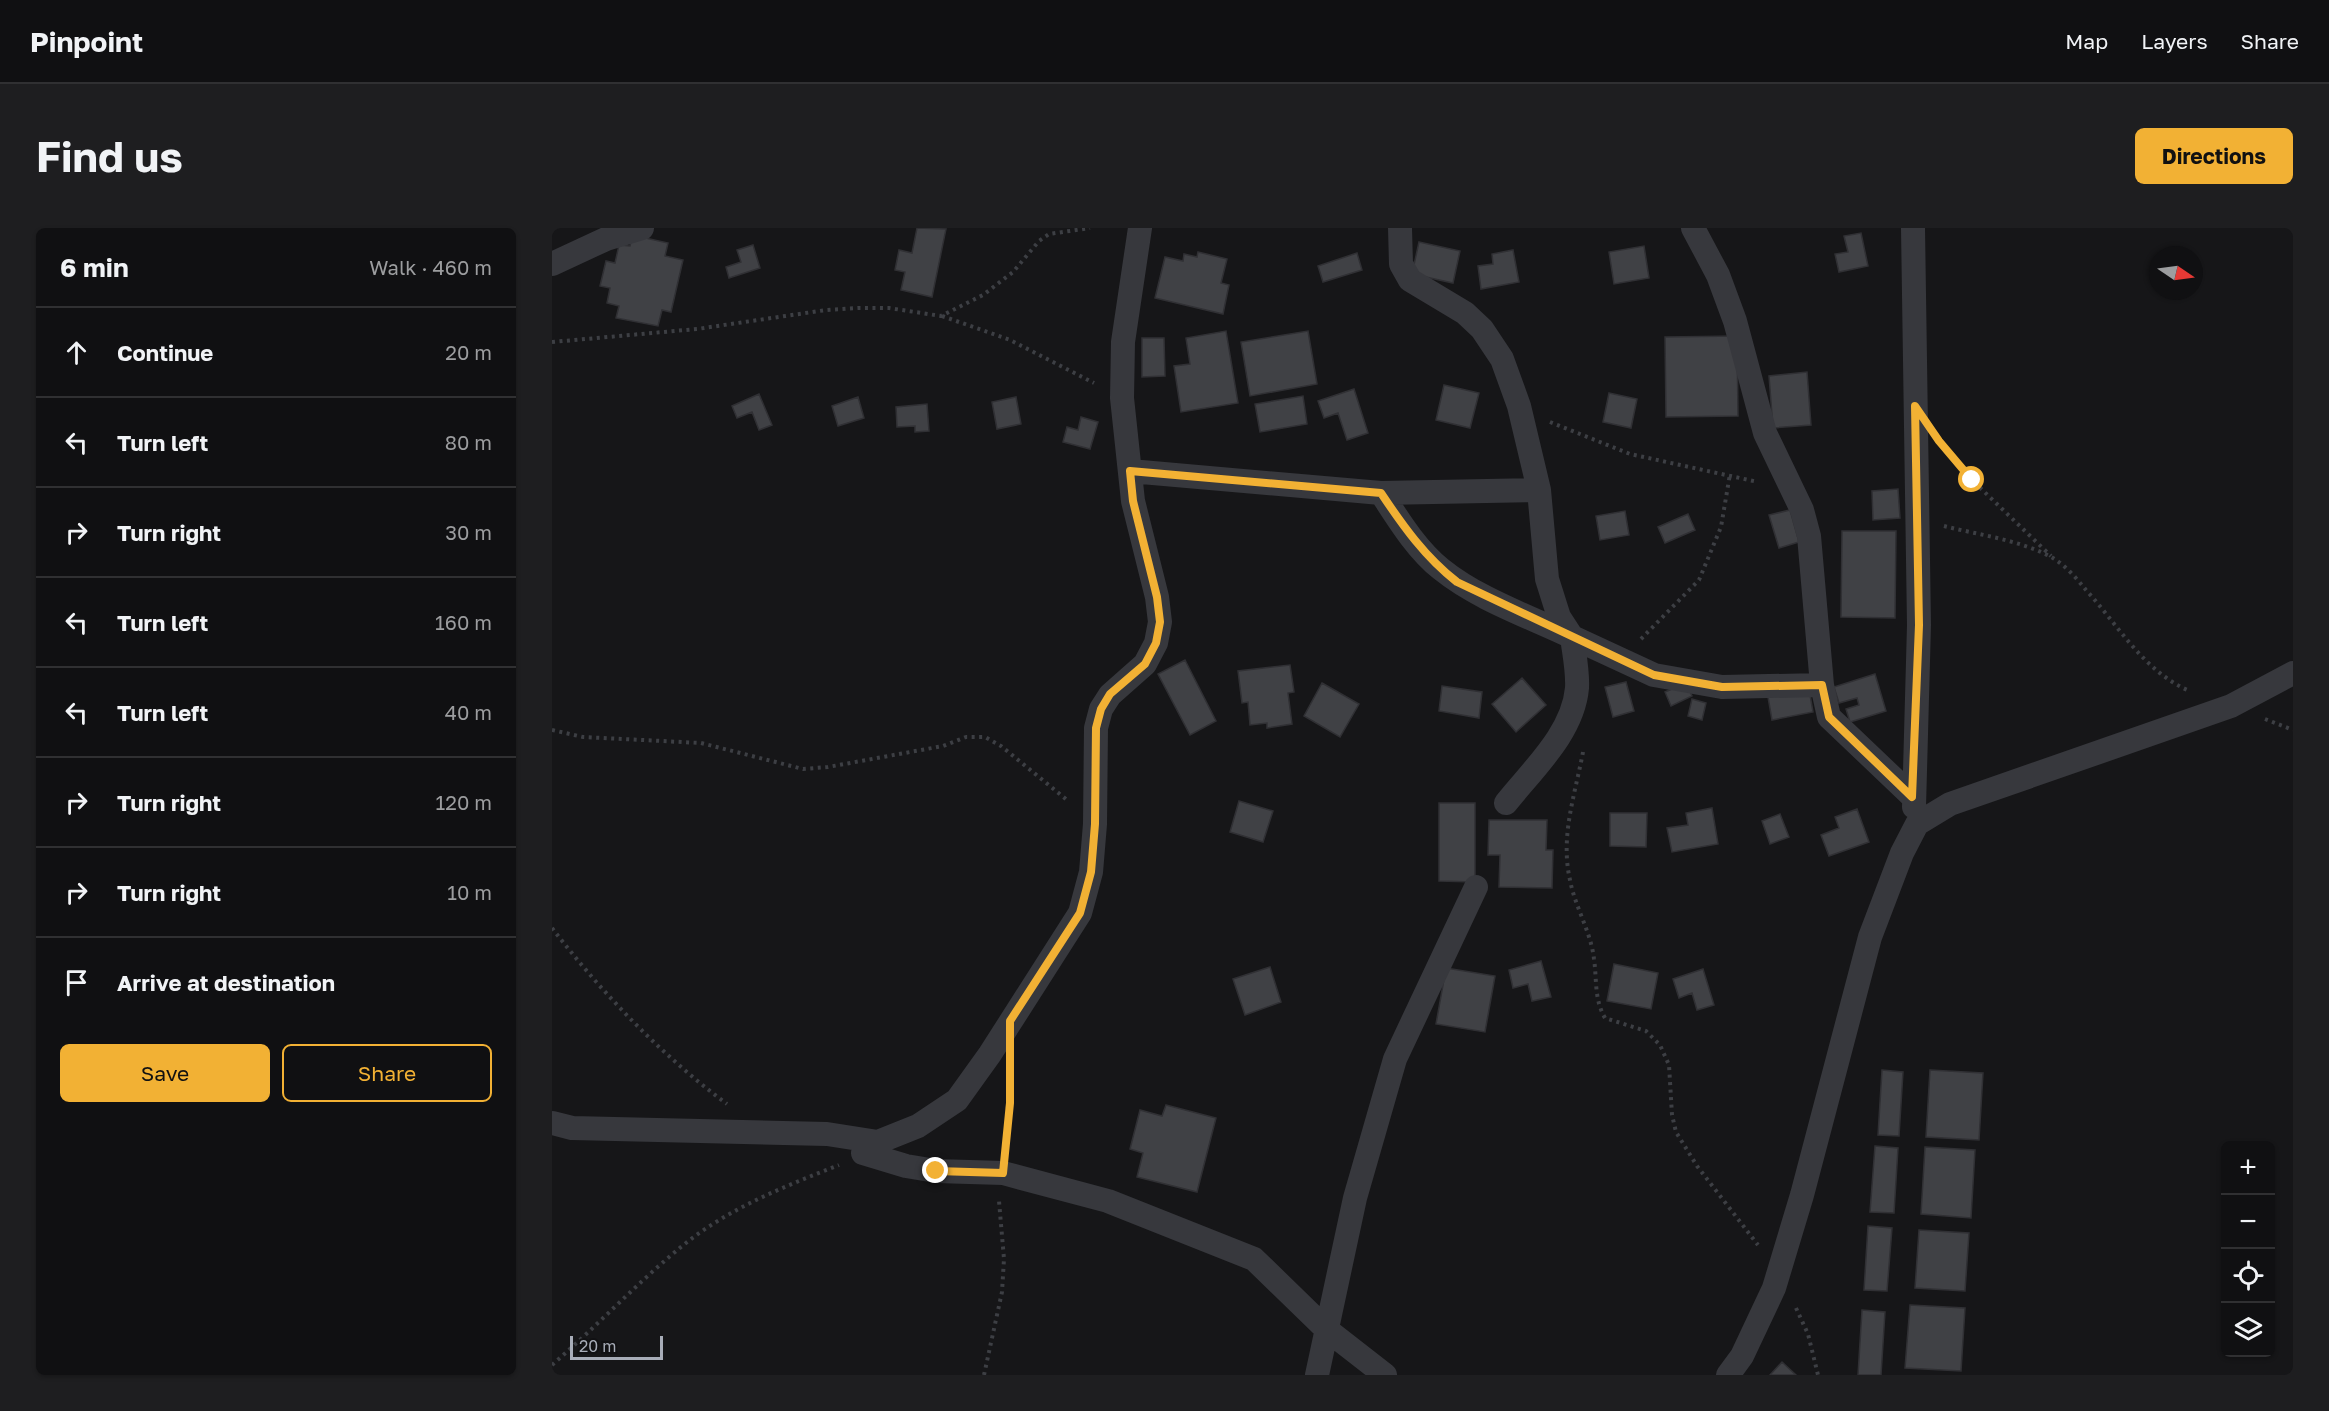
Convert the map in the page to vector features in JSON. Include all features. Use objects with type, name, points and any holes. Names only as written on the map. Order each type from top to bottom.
[{"type":"street","points":[[552,264],[606,239],[642,228]]},
{"type":"street","points":[[552,1123],[572,1128],[827,1134],[878,1142],[918,1126],[957,1100],[990,1054],[1080,913],[1091,872],[1095,824],[1096,728],[1101,709],[1110,694],[1145,664],[1156,643],[1160,622],[1157,597],[1133,501],[1122,398],[1123,342],[1140,228]]},
{"type":"street","points":[[1400,228],[1401,264],[1410,280],[1465,313],[1482,329],[1502,359],[1519,406],[1539,490],[1547,579],[1559,617],[1572,637],[1577,688],[1565,729],[1506,802]]},
{"type":"street","points":[[1693,228],[1718,275],[1735,321],[1765,433],[1794,491],[1809,536],[1822,685],[1829,717],[1912,797]]},
{"type":"street","points":[[1913,228],[1919,625],[1912,797],[1917,824]]},
{"type":"street","points":[[1130,471],[1381,493],[1539,490]]},
{"type":"street","points":[[1381,493],[1404,528],[1438,567],[1457,582],[1654,675],[1722,687],[1822,685]]},
{"type":"street","points":[[1728,1375],[1742,1356],[1774,1288],[1870,938],[1902,853],[1917,824],[1950,804],[2230,706],[2293,673]]},
{"type":"street","points":[[1317,1375],[1354,1198],[1395,1059],[1476,887]]},
{"type":"street","points":[[863,1153],[906,1166],[936,1171],[1003,1173],[1108,1201],[1254,1259],[1326,1329],[1384,1375]]},
{"type":"path","points":[[941,316],[983,295],[1013,272],[1039,241],[1049,234],[1090,228]]},
{"type":"path","points":[[552,342],[697,330],[858,308],[889,308],[941,316],[1010,340],[1122,398]]},
{"type":"path","points":[[1519,406],[1575,434],[1630,454],[1730,474],[1794,491]]},
{"type":"path","points":[[1915,406],[1939,441],[1972,480],[2072,573],[2120,632],[2164,676],[2181,687],[2230,706]]},
{"type":"path","points":[[1620,659],[1699,580],[1721,527],[1730,474]]},
{"type":"path","points":[[1917,519],[2018,545],[2054,558]]},
{"type":"path","points":[[552,730],[583,737],[701,743],[802,769],[828,767],[943,746],[966,737],[985,737],[1028,767],[1095,824]]},
{"type":"path","points":[[1585,746],[1570,811],[1566,857],[1570,882],[1594,959],[1600,1008],[1605,1018],[1646,1031],[1660,1045],[1670,1065],[1672,1115],[1676,1132],[1697,1166],[1779,1271],[1808,1334],[1818,1375]]},
{"type":"path","points":[[552,928],[580,965],[685,1073],[732,1107]]},
{"type":"path","points":[[984,1375],[1002,1293],[1004,1259],[999,1195],[1010,1103],[1010,1071]]},
{"type":"path","points":[[552,1365],[668,1258],[713,1224],[771,1191],[856,1158],[863,1153]]},
{"type":"building","points":[[917,228],[946,229],[932,297],[901,290],[905,272],[895,270],[899,250],[912,253]]},
{"type":"building","points":[[1861,233],[1868,266],[1839,272],[1835,254],[1848,252],[1844,236]]},
{"type":"building","points":[[632,235],[668,243],[665,256],[683,260],[671,312],[662,310],[658,326],[616,318],[619,306],[607,303],[610,288],[600,286],[606,261],[615,263],[619,245],[630,246]]},
{"type":"building","points":[[1419,242],[1460,251],[1453,283],[1412,274]]},
{"type":"building","points":[[753,245],[760,268],[729,278],[726,267],[741,262],[737,250]]},
{"type":"building","points":[[1644,246],[1649,278],[1614,284],[1609,252]]},
{"type":"building","points":[[1513,250],[1519,282],[1481,289],[1478,266],[1493,264],[1492,254]]},
{"type":"building","points":[[1198,252],[1227,259],[1221,283],[1229,285],[1223,314],[1155,298],[1165,257],[1183,261],[1184,254],[1197,257]]},
{"type":"building","points":[[1357,253],[1362,270],[1323,282],[1318,266]]},
{"type":"building","points":[[1226,331],[1238,403],[1181,412],[1174,366],[1190,364],[1186,338]]},
{"type":"building","points":[[1308,331],[1317,384],[1250,396],[1241,342]]},
{"type":"building","points":[[1737,336],[1738,416],[1666,417],[1665,337]]},
{"type":"building","points":[[1142,338],[1164,338],[1165,376],[1142,377]]},
{"type":"building","points":[[1807,372],[1811,425],[1773,428],[1769,376]]},
{"type":"building","points":[[1444,385],[1479,393],[1470,428],[1436,420]]},
{"type":"building","points":[[1354,389],[1368,433],[1347,440],[1338,413],[1324,418],[1318,401]]},
{"type":"building","points":[[1609,393],[1637,399],[1631,428],[1603,422]]},
{"type":"building","points":[[759,394],[772,425],[759,430],[752,412],[737,418],[732,406]]},
{"type":"building","points":[[1303,396],[1307,424],[1260,432],[1255,404]]},
{"type":"building","points":[[858,397],[864,418],[838,426],[832,406]]},
{"type":"building","points":[[1016,397],[1021,424],[997,429],[992,402]]},
{"type":"building","points":[[927,404],[929,431],[915,432],[915,426],[897,427],[896,407]]},
{"type":"building","points":[[1081,417],[1098,422],[1090,449],[1063,442],[1067,427],[1078,430]]},
{"type":"building","points":[[1898,489],[1900,518],[1873,520],[1872,491]]},
{"type":"building","points":[[1790,510],[1799,542],[1779,548],[1769,515]]},
{"type":"building","points":[[1625,511],[1629,535],[1600,540],[1596,516]]},
{"type":"building","points":[[1688,514],[1695,530],[1665,543],[1658,527]]},
{"type":"building","points":[[1842,531],[1896,531],[1895,618],[1841,617]]},
{"type":"building","points":[[1185,660],[1216,721],[1190,735],[1158,674]]},
{"type":"building","points":[[1290,665],[1294,692],[1288,693],[1292,724],[1267,728],[1267,723],[1250,725],[1248,702],[1242,703],[1238,671]]},
{"type":"building","points":[[1875,674],[1886,711],[1850,722],[1846,709],[1859,705],[1857,698],[1839,703],[1834,687]]},
{"type":"building","points":[[1522,678],[1546,705],[1516,732],[1492,704]]},
{"type":"building","points":[[1626,682],[1634,711],[1613,717],[1605,687]]},
{"type":"building","points":[[1322,683],[1359,704],[1340,737],[1304,716]]},
{"type":"building","points":[[1686,683],[1692,696],[1671,706],[1665,692]]},
{"type":"building","points":[[1442,686],[1482,692],[1479,718],[1439,711]]},
{"type":"building","points":[[1809,689],[1813,712],[1772,720],[1768,697]]},
{"type":"building","points":[[1692,699],[1706,703],[1702,720],[1688,716]]},
{"type":"building","points":[[1239,801],[1273,811],[1263,842],[1230,832]]},
{"type":"building","points":[[1439,803],[1475,803],[1475,882],[1439,881]]},
{"type":"building","points":[[1712,808],[1718,844],[1672,852],[1667,828],[1688,825],[1686,813]]},
{"type":"building","points":[[1857,809],[1869,842],[1829,856],[1821,835],[1839,828],[1835,817]]},
{"type":"building","points":[[1610,813],[1647,813],[1646,847],[1610,846]]},
{"type":"building","points":[[1780,814],[1789,837],[1770,844],[1762,821]]},
{"type":"building","points":[[1489,820],[1547,820],[1546,850],[1553,850],[1552,888],[1499,887],[1500,855],[1488,855]]},
{"type":"building","points":[[1541,961],[1551,997],[1532,1001],[1528,984],[1513,988],[1509,970]]},
{"type":"building","points":[[1614,964],[1658,973],[1651,1009],[1607,1001]]},
{"type":"building","points":[[1270,967],[1281,1002],[1245,1015],[1233,979]]},
{"type":"building","points":[[1446,968],[1495,976],[1485,1032],[1436,1024]]},
{"type":"building","points":[[1703,969],[1714,1005],[1697,1010],[1692,993],[1679,998],[1673,979]]},
{"type":"building","points":[[1882,1070],[1903,1072],[1899,1136],[1878,1135]]},
{"type":"building","points":[[1930,1070],[1983,1073],[1979,1140],[1926,1137]]},
{"type":"building","points":[[1166,1105],[1216,1118],[1197,1192],[1137,1177],[1143,1153],[1130,1149],[1140,1110],[1162,1116]]},
{"type":"building","points":[[1875,1146],[1898,1148],[1894,1213],[1870,1212]]},
{"type":"building","points":[[1925,1147],[1975,1150],[1971,1218],[1921,1214]]},
{"type":"building","points":[[1868,1226],[1892,1228],[1887,1291],[1864,1290]]},
{"type":"building","points":[[1919,1230],[1969,1233],[1965,1291],[1915,1288]]},
{"type":"building","points":[[1910,1305],[1965,1308],[1961,1371],[1905,1368]]},
{"type":"building","points":[[1862,1310],[1885,1312],[1881,1375],[1858,1375]]},
{"type":"building","points":[[1782,1362],[1796,1375],[1770,1375]]},
{"type":"route","points":[[936,1171],[1003,1173],[1010,1103],[1010,1021],[1080,913],[1091,872],[1095,824],[1096,728],[1101,709],[1110,694],[1145,664],[1156,643],[1160,622],[1157,597],[1133,501],[1130,471],[1202,475],[1381,493],[1404,528],[1438,567],[1457,582],[1654,675],[1722,687],[1822,685],[1829,717],[1912,797],[1919,625],[1915,406],[1939,441],[1972,480]]}]
